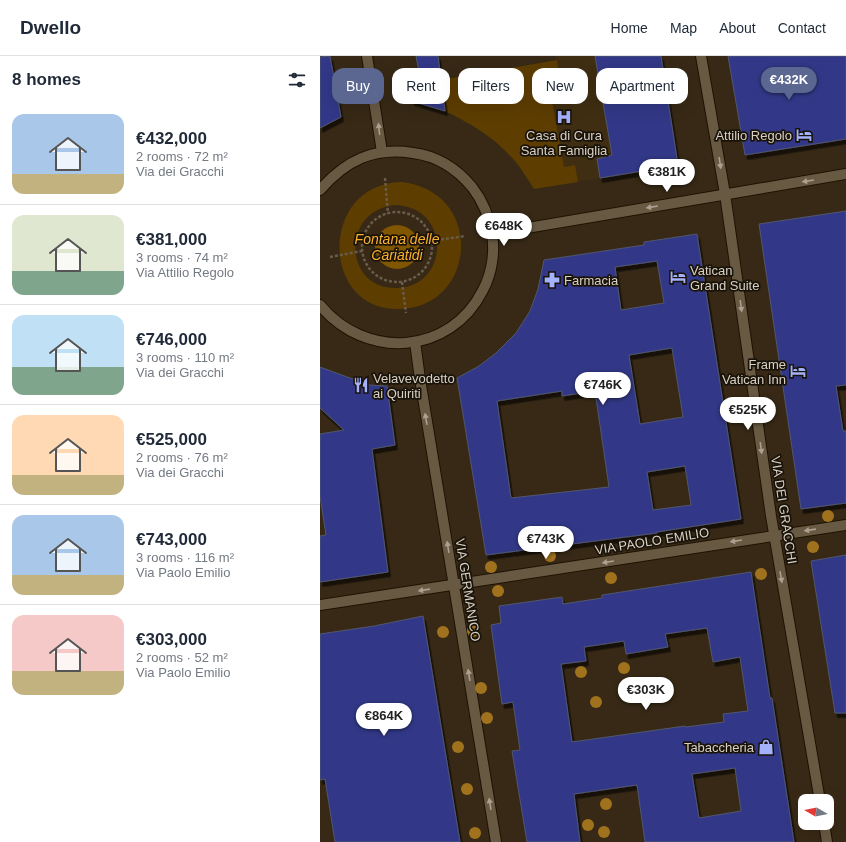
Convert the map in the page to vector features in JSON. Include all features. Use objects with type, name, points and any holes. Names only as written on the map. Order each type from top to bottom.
[{"type":"street","points":[[367,56],[382,152]]},
{"type":"street","name":"VIA DEI GRACCHI","points":[[701,56],[725,194],[775,535],[819,794]]},
{"type":"street","points":[[320,190],[346,166],[367,155],[399,151],[420,153],[433,158],[456,171],[466,179],[481,201],[489,218],[493,246],[490,274],[474,305],[448,329],[436,336],[415,342],[385,343],[360,336],[338,323],[320,305]]},
{"type":"street","points":[[492,234],[846,174]]},
{"type":"street","name":"VIA GERMANICO","points":[[415,342],[496,842]]},
{"type":"street","name":"VIA PAOLO EMILIO","points":[[320,605],[454,586],[846,525]]},
{"type":"street","points":[[825,830],[827,842]]},
{"type":"path","points":[[385,178],[388,214]]},
{"type":"path","points":[[401,213],[416,218],[427,231],[431,241],[431,253],[425,268],[417,276],[402,282],[386,280],[377,275],[366,264],[362,251],[363,241],[368,228],[378,219],[388,214],[401,213]]},
{"type":"path","points":[[431,241],[465,236]]},
{"type":"path","points":[[330,257],[362,251]]},
{"type":"path","points":[[402,282],[406,312]]},
{"type":"shaded area","name":"Casa di Cura Santa Famiglia","points":[[556,56],[661,56],[663,68],[596,68],[596,104],[668,104],[678,165],[534,189],[518,165],[496,142],[471,124],[445,111],[460,104],[524,104],[524,75],[532,71],[532,104],[588,104],[588,68],[539,68],[556,60]]},
{"type":"shaded area","points":[[557,60],[558,68],[532,68],[532,104],[553,104],[564,167],[575,165],[578,182],[534,189],[519,166],[494,141],[485,134],[445,111],[444,104],[450,104],[450,78],[458,77],[458,104],[524,104],[524,68],[511,68]]},
{"type":"shaded area","points":[[401,182],[429,190],[448,206],[459,227],[461,250],[456,273],[443,292],[422,305],[395,309],[370,303],[353,289],[343,268],[340,246],[344,223],[355,202],[374,188]],"holes":[[[396,205],[415,209],[427,219],[435,233],[437,248],[434,263],[426,276],[413,285],[395,288],[378,285],[365,276],[358,263],[355,248],[358,233],[365,220],[378,210]]]},
{"type":"water","name":"Fontana delle Cariatidi","points":[[397,225],[409,229],[415,235],[419,247],[415,259],[409,265],[397,269],[385,265],[379,259],[375,247],[379,235],[385,229]]},
{"type":"building","points":[[330,56],[332,68],[332,104],[339,104],[341,117],[320,128],[320,57]]},
{"type":"building","points":[[416,56],[438,56],[440,68],[418,68]]},
{"type":"building","points":[[595,56],[661,56],[663,68],[597,68]]},
{"type":"building","points":[[728,56],[846,56],[846,139],[745,155]]},
{"type":"building","points":[[422,104],[444,104],[445,111]]},
{"type":"building","points":[[603,104],[668,104],[678,165],[600,178],[597,159],[612,155]]},
{"type":"building","points":[[846,211],[846,385],[836,386],[843,431],[846,431],[846,503],[801,509],[759,224]]},
{"type":"building","points":[[697,234],[741,519],[657,533],[486,555],[457,378],[479,366],[496,353],[516,333],[530,311],[538,289],[544,260],[644,245],[644,242]],"holes":[[[657,261],[664,303],[621,310],[615,267]],[[672,348],[683,417],[640,424],[629,355]],[[562,391],[562,396],[595,391],[609,487],[511,498],[497,401]],[[685,466],[691,505],[653,510],[647,472]]]},
{"type":"building","points":[[320,367],[369,385],[387,386],[395,445],[372,449],[388,572],[320,582],[320,536],[326,535],[320,496],[320,434],[344,430],[320,408]]},
{"type":"building","points":[[846,555],[846,713],[835,713],[811,561]]},
{"type":"building","points":[[751,572],[794,842],[645,842],[637,785],[574,794],[580,842],[527,842],[512,751],[520,750],[513,702],[502,704],[491,625],[501,623],[499,606],[562,597],[563,604],[602,598],[602,595]],"holes":[[[707,628],[713,662],[740,657],[748,711],[723,714],[724,722],[572,742],[561,664],[586,661],[584,647],[624,641],[626,654],[668,647],[665,634]],[[735,768],[741,811],[699,818],[692,774]]]},
{"type":"building","points":[[423,616],[460,842],[335,842],[325,779],[320,780],[320,634],[374,626]]},
{"type":"place","name":"Casa di Cura Santa Famiglia","points":[[564,117]]},
{"type":"place","name":"Attilio Regolo","points":[[804,135]]},
{"type":"place","name":"Vatican Grand Suite","points":[[678,277]]},
{"type":"place","name":"Farmacia","points":[[552,280]]},
{"type":"place","name":"Frame Vatican Inn","points":[[798,371]]},
{"type":"place","name":"Velavevodetto ai Quiriti","points":[[361,385]]},
{"type":"place","name":"Tabaccheria","points":[[766,747]]}]
